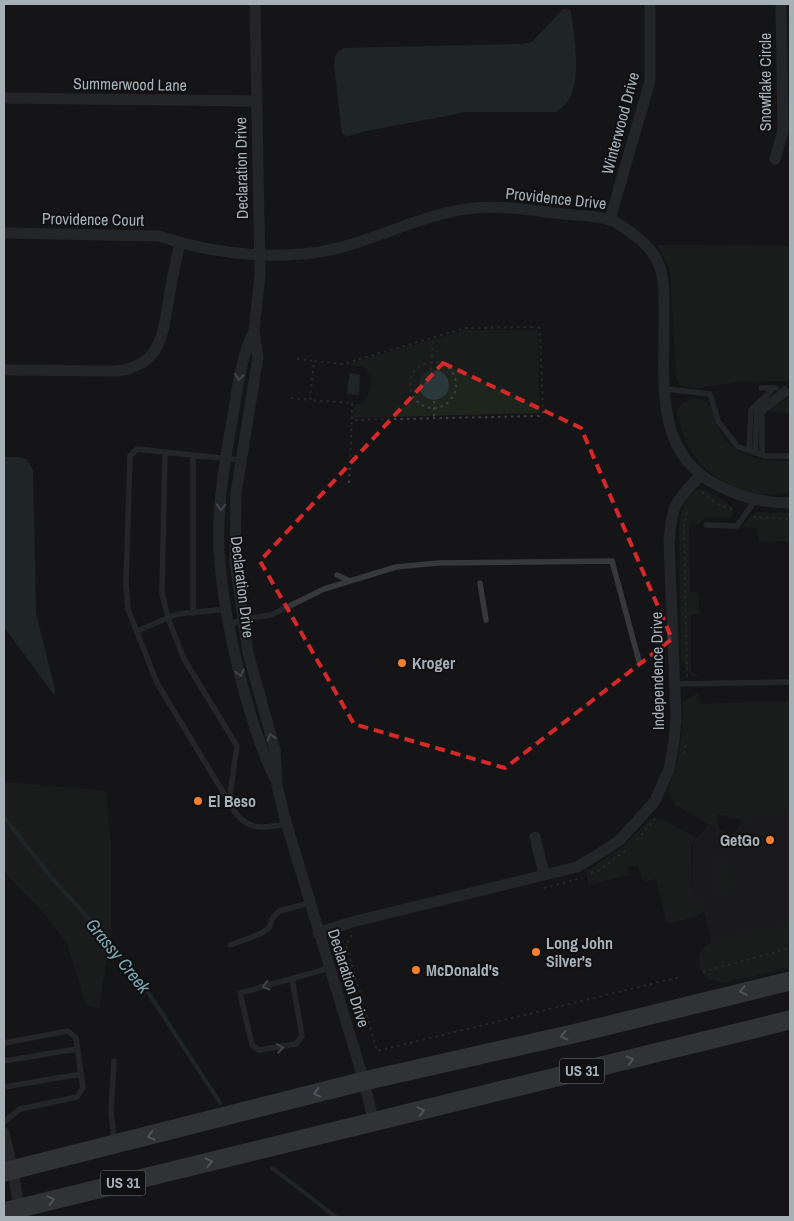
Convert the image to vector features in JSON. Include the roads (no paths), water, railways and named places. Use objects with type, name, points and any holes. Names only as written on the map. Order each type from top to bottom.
[{"type":"main road","name":"US 31","points":[[8,1171],[114,1146],[364,1081],[577,1034],[790,981]]},
{"type":"main road","name":"US 31","points":[[11,1210],[790,1020]]},
{"type":"street","name":"Declaration Drive","points":[[255,4],[260,275],[254,331],[258,356],[240,460],[234,530],[239,601],[244,619],[248,653],[275,750],[277,785]]},
{"type":"street","name":"Winterwood Drive","points":[[610,219],[650,81],[650,4]]},
{"type":"street","name":"Snowflake Circle","points":[[775,159],[784,131],[781,4]]},
{"type":"street","name":"Summerwood Lane","points":[[4,98],[256,101]]},
{"type":"street","name":"Providence Drive","points":[[180,243],[259,256],[303,254],[340,248],[430,218],[473,208],[513,208],[610,219],[638,236],[657,260],[664,282],[667,424],[681,455],[700,476],[741,497],[790,503]]},
{"type":"street","name":"Providence Court","points":[[4,233],[159,236],[180,243]]},
{"type":"street","points":[[4,370],[117,371],[132,370],[145,362],[160,343],[180,243]]},
{"type":"street","name":"Declaration Drive","points":[[254,331],[244,350],[221,489],[219,550],[226,609],[259,740],[277,785],[286,824],[364,1081],[374,1123]]},
{"type":"street","name":"Independence Drive","points":[[318,933],[352,922],[577,867],[620,840],[655,801],[669,769],[674,741],[670,516],[680,496],[700,476]]},
{"type":"street","points":[[535,837],[544,874]]},
{"type":"street","points":[[4,1133],[11,1210]]},
{"type":"lane","points":[[761,388],[789,390]]},
{"type":"lane","points":[[752,451],[751,410],[774,388]]},
{"type":"lane","points":[[665,389],[710,394],[718,421],[738,447],[762,455],[790,456]]},
{"type":"lane","points":[[752,451],[757,410],[789,390]]},
{"type":"lane","points":[[762,455],[762,412],[789,390]]},
{"type":"lane","points":[[240,460],[137,449],[130,456],[126,583],[128,609],[157,683],[229,802],[247,825],[260,828],[286,824]]},
{"type":"lane","points":[[164,452],[162,592],[168,618],[192,674],[237,746],[229,802]]},
{"type":"lane","points":[[193,455],[193,613]]},
{"type":"lane","points":[[706,525],[737,526],[756,499]]},
{"type":"lane","points":[[230,625],[244,619],[271,615],[324,589],[396,567],[438,563],[612,562],[639,661]]},
{"type":"lane","points":[[337,575],[350,581]]},
{"type":"lane","points":[[480,583],[486,620]]},
{"type":"lane","points":[[137,631],[168,618],[226,609]]},
{"type":"lane","points":[[674,684],[790,682]]},
{"type":"lane","points":[[230,945],[260,934],[269,928],[272,919],[279,912],[309,903]]},
{"type":"lane","points":[[292,980],[302,1036],[296,1044],[259,1050],[252,1045],[240,993],[330,968]]},
{"type":"lane","points":[[4,1043],[68,1031],[76,1038],[83,1088],[77,1097],[20,1109],[4,1122]]},
{"type":"lane","points":[[4,1062],[78,1049]]},
{"type":"lane","points":[[114,1061],[111,1111],[114,1146]]},
{"type":"lane","points":[[4,1087],[81,1074]]},
{"type":"waterway","name":"Grassy Creek","points":[[4,817],[51,877],[107,939],[146,989],[220,1103]]},
{"type":"waterway","name":"Grassy Creek","points":[[272,1168],[336,1217]]},
{"type":"place","name":"Kroger","points":[[402,663]]},
{"type":"place","name":"El Beso","points":[[198,801]]},
{"type":"place","name":"GetGo","points":[[770,840]]},
{"type":"place","name":"Long John Silver's","points":[[536,952]]},
{"type":"place","name":"McDonald's","points":[[416,970]]}]
